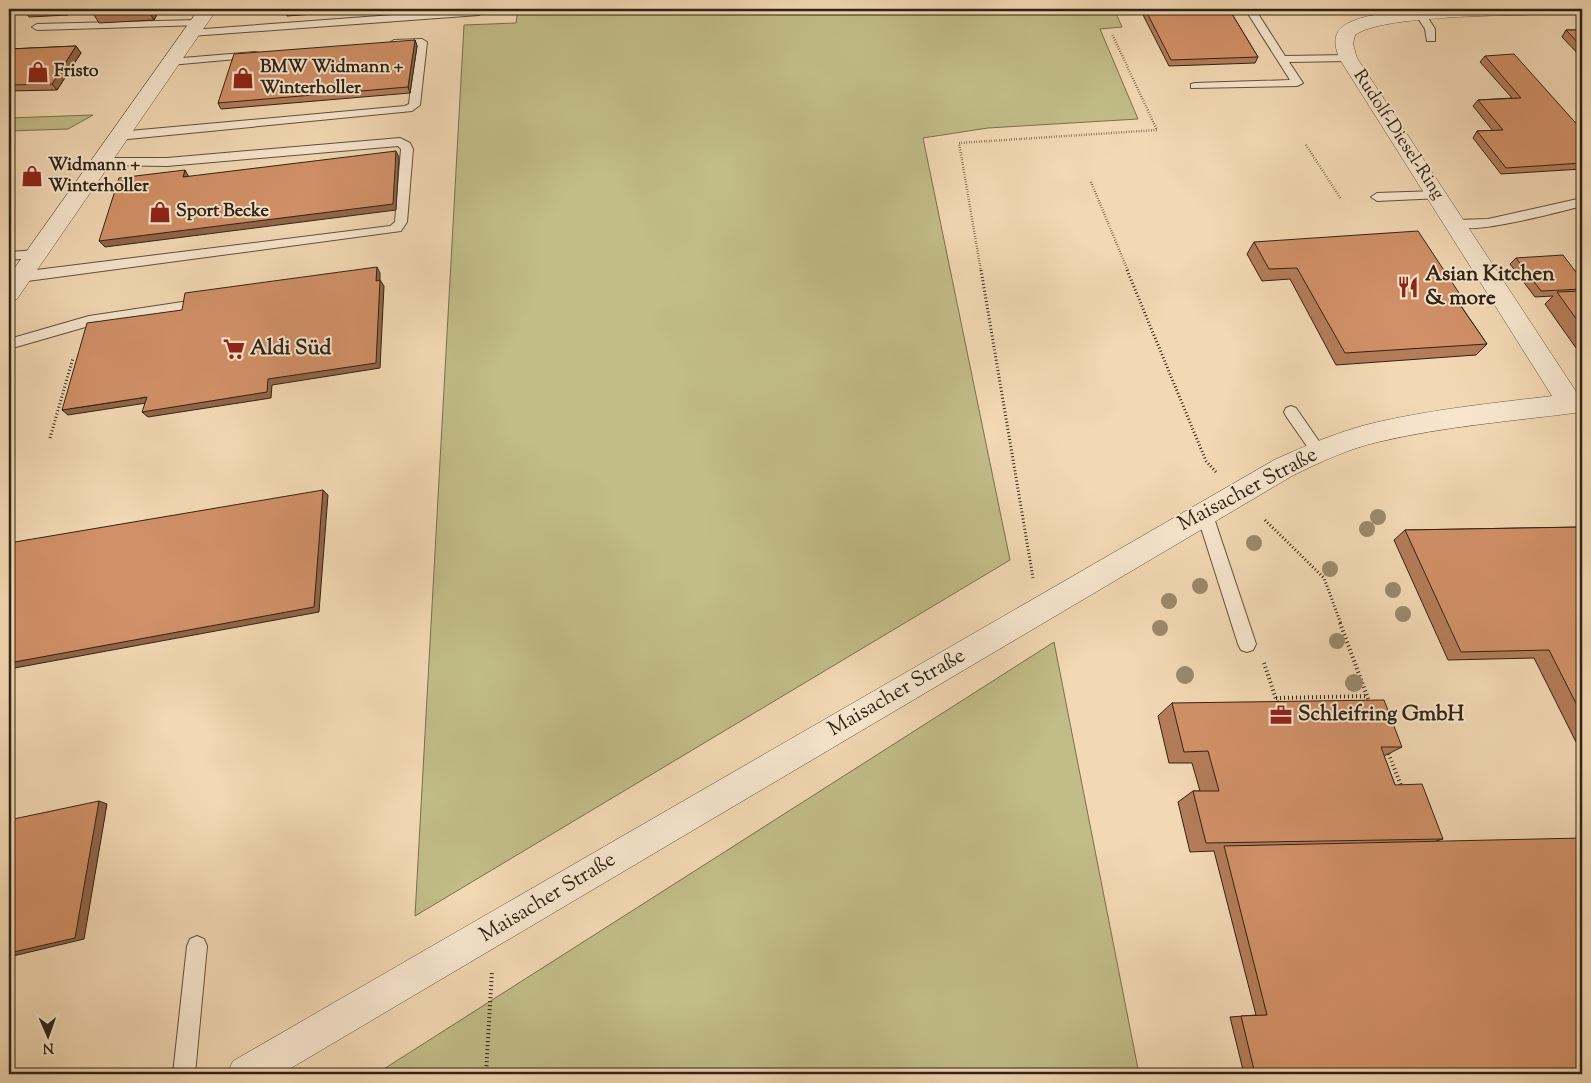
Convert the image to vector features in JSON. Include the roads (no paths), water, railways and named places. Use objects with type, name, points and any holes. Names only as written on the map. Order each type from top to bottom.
[{"type":"street","name":"Rudolf-Diesel-Ring","points":[[1544,9],[1421,15],[1376,20],[1357,25],[1346,33],[1344,44],[1348,58],[1456,224],[1576,402]]},
{"type":"street","points":[[14,285],[199,22]]},
{"type":"street","name":"Maisacher Straße","points":[[246,1074],[1204,512],[1283,468],[1318,451],[1377,432],[1475,415],[1576,402]]},
{"type":"lane","points":[[37,27],[420,12],[479,12],[480,9]]},
{"type":"lane","points":[[1195,86],[1297,82],[1250,9]]},
{"type":"lane","points":[[1421,15],[1430,29],[1431,39]]},
{"type":"lane","points":[[118,136],[412,107],[414,105],[422,42],[378,45]]},
{"type":"lane","points":[[170,62],[263,54]]},
{"type":"lane","points":[[1282,59],[1348,58]]},
{"type":"lane","points":[[14,285],[397,228],[401,222],[407,149],[400,142],[167,162],[101,161]]},
{"type":"lane","points":[[1377,198],[1437,195]]},
{"type":"lane","points":[[1456,224],[1488,223],[1582,202]]},
{"type":"lane","points":[[9,256],[37,254]]},
{"type":"lane","points":[[9,344],[89,320],[189,306]]},
{"type":"lane","points":[[1291,412],[1318,451]]},
{"type":"lane","points":[[1204,512],[1247,644]]},
{"type":"lane","points":[[184,1074],[197,946]]},
{"type":"place","name":"Fristo","points":[[38,72]]},
{"type":"place","name":"BMW Widmann + Winterholler","points":[[243,78]]},
{"type":"place","name":"Widmann + Winterholler","points":[[32,176]]},
{"type":"place","name":"Sport Becke","points":[[160,212]]},
{"type":"place","name":"Asian Kitchen & more","points":[[1408,287]]},
{"type":"place","name":"Aldi Süd","points":[[234,349]]},
{"type":"place","name":"Schleifring GmbH","points":[[1281,715]]}]
